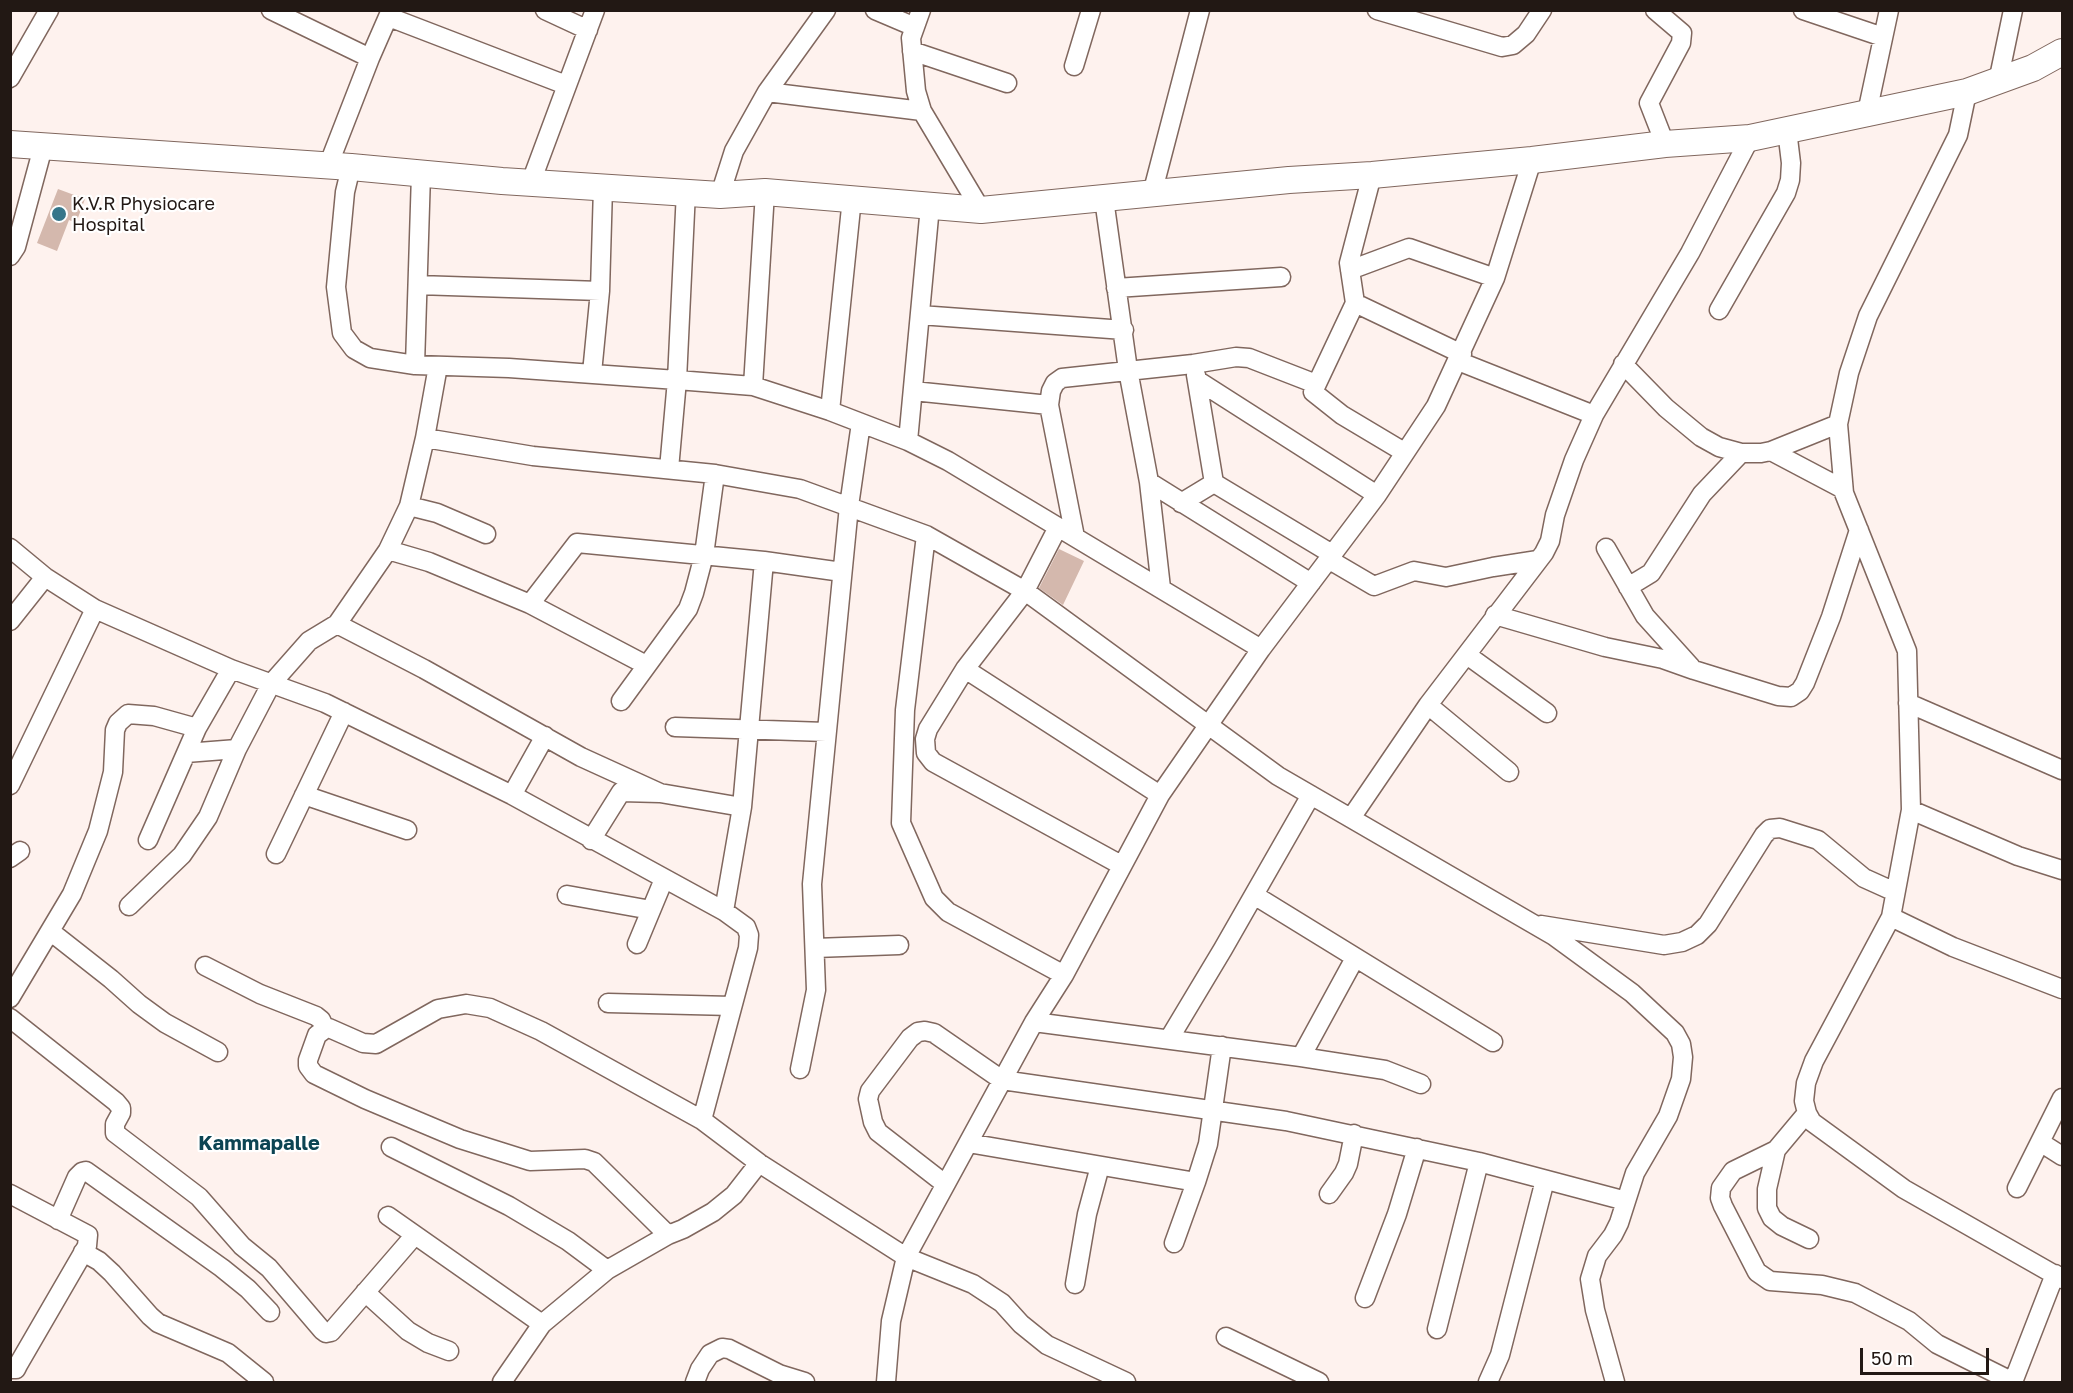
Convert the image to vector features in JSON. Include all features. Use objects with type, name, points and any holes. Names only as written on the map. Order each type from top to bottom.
[{"type":"street","points":[[10,78],[49,10]]},
{"type":"street","points":[[271,10],[370,58]]},
{"type":"street","points":[[545,10],[588,30]]},
{"type":"street","points":[[531,182],[595,10]]},
{"type":"street","points":[[720,195],[734,151],[767,92],[826,10]]},
{"type":"street","points":[[875,10],[918,19],[911,38],[916,91],[922,111],[981,210]]},
{"type":"street","points":[[1074,66],[1091,10]]},
{"type":"street","points":[[1152,194],[1200,10]]},
{"type":"street","points":[[1377,10],[1502,47],[1513,45],[1526,34],[1542,10]]},
{"type":"street","points":[[1655,10],[1682,33],[1681,43],[1649,103],[1665,144]]},
{"type":"street","points":[[1803,10],[1883,37]]},
{"type":"street","points":[[1867,113],[1889,10]]},
{"type":"street","points":[[1998,82],[2013,10]]},
{"type":"street","points":[[566,85],[390,14],[370,58],[339,166],[345,192],[336,287],[342,333],[354,349],[370,358],[416,366],[509,368],[753,386],[830,411],[908,441],[948,461],[1261,649]]},
{"type":"street","points":[[912,51],[1007,83]]},
{"type":"street","points":[[10,144],[720,195],[765,192],[981,210],[1289,180],[1372,175],[1532,160],[1665,144],[1750,138],[1968,92],[2033,68],[2062,52]]},
{"type":"street","points":[[2033,68],[2062,68]]},
{"type":"street","points":[[767,92],[922,111]]},
{"type":"street","points":[[1807,1113],[1776,1150],[1733,1171],[1721,1188],[1720,1198],[1723,1206],[1751,1263],[1762,1277],[1770,1281],[1822,1285],[1855,1293],[1909,1321],[1937,1344],[2013,1383],[2059,1277],[1904,1189],[1812,1122],[1804,1101],[1806,1083],[1815,1061],[1891,917],[1911,810],[1907,651],[1843,489],[1838,424],[1849,374],[1868,316],[1958,135],[1968,92]]},
{"type":"street","points":[[1719,310],[1786,193],[1790,180],[1791,163],[1787,130]]},
{"type":"street","points":[[1350,818],[1428,705],[1539,560],[1550,541],[1555,515],[1574,460],[1594,415],[1690,253],[1750,138]]},
{"type":"street","points":[[10,256],[16,247],[43,147]]},
{"type":"street","points":[[886,1383],[891,1321],[906,1257],[1034,1022],[1064,975],[1160,795],[1261,649],[1377,495],[1436,406],[1495,278],[1532,160]]},
{"type":"street","points":[[416,366],[421,174]]},
{"type":"street","points":[[1372,175],[1349,263],[1355,303],[1313,392],[1342,415],[1404,452]]},
{"type":"street","points":[[592,374],[600,291],[603,187]]},
{"type":"street","points":[[669,469],[678,380],[686,191]]},
{"type":"street","points":[[753,386],[765,192]]},
{"type":"street","points":[[830,411],[852,198]]},
{"type":"street","points":[[1104,198],[1128,370],[1149,482],[1161,588]]},
{"type":"street","points":[[908,441],[930,206]]},
{"type":"street","points":[[1350,270],[1409,248],[1495,278]]},
{"type":"street","points":[[1116,288],[1281,277]]},
{"type":"street","points":[[418,285],[600,291]]},
{"type":"street","points":[[1355,303],[1460,358],[1594,415]]},
{"type":"street","points":[[920,315],[1124,330]]},
{"type":"street","points":[[1075,537],[1049,405],[1051,391],[1055,383],[1062,378],[1128,370],[1195,372],[1236,357],[1249,358],[1316,384]]},
{"type":"street","points":[[1623,364],[1666,408],[1701,437],[1719,447],[1741,453],[1771,452],[1838,424]]},
{"type":"street","points":[[129,906],[182,855],[208,817],[237,749],[271,684],[309,641],[338,624],[388,550],[409,506],[425,438],[438,366]]},
{"type":"street","points":[[1195,372],[1214,483],[1374,586],[1414,571],[1446,577],[1539,560]]},
{"type":"street","points":[[1195,372],[1377,495]]},
{"type":"street","points":[[913,391],[1049,405]]},
{"type":"street","points":[[800,1069],[816,990],[812,884],[849,506],[861,423]]},
{"type":"street","points":[[425,438],[533,456],[715,474],[800,489],[926,535],[1025,591],[1278,776],[1554,936],[1632,993],[1675,1033],[1681,1044],[1683,1057],[1681,1079],[1668,1116],[1635,1173],[1613,1235],[1597,1256],[1590,1279],[1595,1310],[1615,1383]]},
{"type":"street","points":[[1771,452],[1843,489]]},
{"type":"street","points":[[1628,587],[1651,573],[1702,494],[1741,453]]},
{"type":"street","points":[[621,701],[688,609],[704,555],[715,474]]},
{"type":"street","points":[[1149,482],[1311,583]]},
{"type":"street","points":[[1181,503],[1214,483]]},
{"type":"street","points":[[409,506],[437,513],[486,534]]},
{"type":"street","points":[[1058,527],[1025,591],[965,669],[928,729],[925,739],[926,753],[933,762],[1121,865]]},
{"type":"street","points":[[1495,615],[1605,647],[1663,659],[1778,696],[1791,697],[1800,692],[1805,682],[1831,617],[1859,530]]},
{"type":"street","points":[[926,535],[905,710],[901,823],[934,898],[948,912],[1064,975]]},
{"type":"street","points":[[530,604],[577,543],[764,561],[843,572]]},
{"type":"street","points":[[10,548],[45,577],[95,609],[231,669],[344,712],[512,795],[724,911],[746,927],[748,948],[702,1120]]},
{"type":"street","points":[[1606,549],[1645,616],[1694,670]]},
{"type":"street","points":[[388,550],[429,562],[530,604],[646,665]]},
{"type":"street","points":[[724,911],[742,807],[764,561]]},
{"type":"street","points":[[10,621],[45,577]]},
{"type":"street","points":[[10,785],[95,609]]},
{"type":"street","points":[[338,624],[581,757],[660,793]]},
{"type":"street","points":[[1467,655],[1547,713]]},
{"type":"street","points":[[147,840],[197,728],[231,669]]},
{"type":"street","points":[[965,669],[1160,795]]},
{"type":"street","points":[[1908,703],[2062,770]]},
{"type":"street","points":[[1428,705],[1509,772]]},
{"type":"street","points":[[276,854],[344,712]]},
{"type":"street","points":[[10,998],[72,894],[98,831],[113,772],[118,723],[128,714],[154,716],[197,728]]},
{"type":"street","points":[[675,727],[826,732]]},
{"type":"street","points":[[512,795],[545,736]]},
{"type":"street","points":[[186,753],[237,749]]},
{"type":"street","points":[[591,840],[621,792],[660,793],[742,807]]},
{"type":"street","points":[[304,795],[407,830]]},
{"type":"street","points":[[1169,1039],[1311,795]]},
{"type":"street","points":[[1911,810],[2018,856],[2062,870]]},
{"type":"street","points":[[1531,923],[1664,945],[1682,942],[1697,935],[1708,924],[1770,828],[1780,828],[1818,840],[1864,878],[1895,892]]},
{"type":"street","points":[[637,944],[664,879]]},
{"type":"street","points":[[567,895],[651,910]]},
{"type":"street","points":[[1254,895],[1493,1042]]},
{"type":"street","points":[[1891,917],[1953,947],[2062,989]]},
{"type":"street","points":[[50,930],[165,1023],[218,1052]]},
{"type":"street","points":[[814,948],[900,945]]},
{"type":"street","points":[[1301,1057],[1355,958]]},
{"type":"street","points":[[205,966],[316,1016],[321,1020],[325,1029]]},
{"type":"street","points":[[608,1003],[732,1006]]},
{"type":"street","points":[[668,1235],[594,1162],[585,1159],[530,1161],[470,1143],[365,1099],[314,1074],[308,1066],[308,1060],[316,1035],[329,1028],[363,1042],[376,1044],[438,1009],[466,1004],[490,1008],[541,1031],[702,1120],[759,1163],[906,1257],[973,1284],[1002,1303],[1021,1324],[1047,1345],[1126,1383]]},
{"type":"street","points":[[10,1018],[116,1102],[121,1108],[121,1113],[115,1124],[115,1133],[199,1197],[242,1246],[269,1268],[326,1333],[331,1332],[414,1236]]},
{"type":"street","points":[[1034,1022],[1385,1070],[1420,1083]]},
{"type":"street","points":[[945,1184],[878,1132],[873,1122],[868,1099],[870,1091],[910,1038],[918,1032],[934,1033],[1002,1080],[1286,1121],[1354,1134],[1479,1162],[1626,1201]]},
{"type":"street","points":[[1174,1243],[1208,1144],[1222,1046]]},
{"type":"street","points":[[2018,1188],[2062,1098]]},
{"type":"street","points":[[1329,1194],[1348,1164],[1354,1134]]},
{"type":"street","points":[[2040,1142],[2062,1156]]},
{"type":"street","points":[[968,1143],[1196,1182]]},
{"type":"street","points":[[391,1147],[509,1206],[568,1241],[607,1270]]},
{"type":"street","points":[[1365,1298],[1397,1214],[1417,1148]]},
{"type":"street","points":[[1776,1150],[1767,1190],[1767,1208],[1772,1218],[1782,1226],[1809,1239]]},
{"type":"street","points":[[1437,1329],[1479,1162]]},
{"type":"street","points":[[502,1383],[542,1324],[607,1270],[713,1212],[734,1195],[759,1163]]},
{"type":"street","points":[[1075,1284],[1087,1214],[1100,1166]]},
{"type":"street","points":[[58,1220],[77,1177],[86,1171],[222,1268],[248,1289],[270,1312]]},
{"type":"street","points":[[1488,1383],[1500,1355],[1545,1180]]},
{"type":"street","points":[[10,1369],[16,1369],[87,1246],[88,1235],[12,1198]]},
{"type":"street","points":[[388,1216],[542,1324]]},
{"type":"street","points":[[83,1252],[99,1261],[112,1273],[158,1323],[228,1353],[264,1383]]},
{"type":"street","points":[[365,1292],[408,1331],[428,1343],[449,1351]]},
{"type":"street","points":[[1226,1337],[1319,1383]]},
{"type":"street","points":[[695,1383],[700,1369],[711,1354],[722,1348],[729,1349],[779,1374],[804,1383]]},
{"type":"building","points":[[58,189],[85,199],[76,223],[69,220],[57,251],[37,243]]},
{"type":"building","points":[[1059,549],[1084,561],[1063,605],[1039,588]]},
{"type":"place","name":"K.V.R Physiocare Hospital","points":[[59,214]]},
{"type":"district","name":"Kammapalle","points":[[259,1144]]}]
